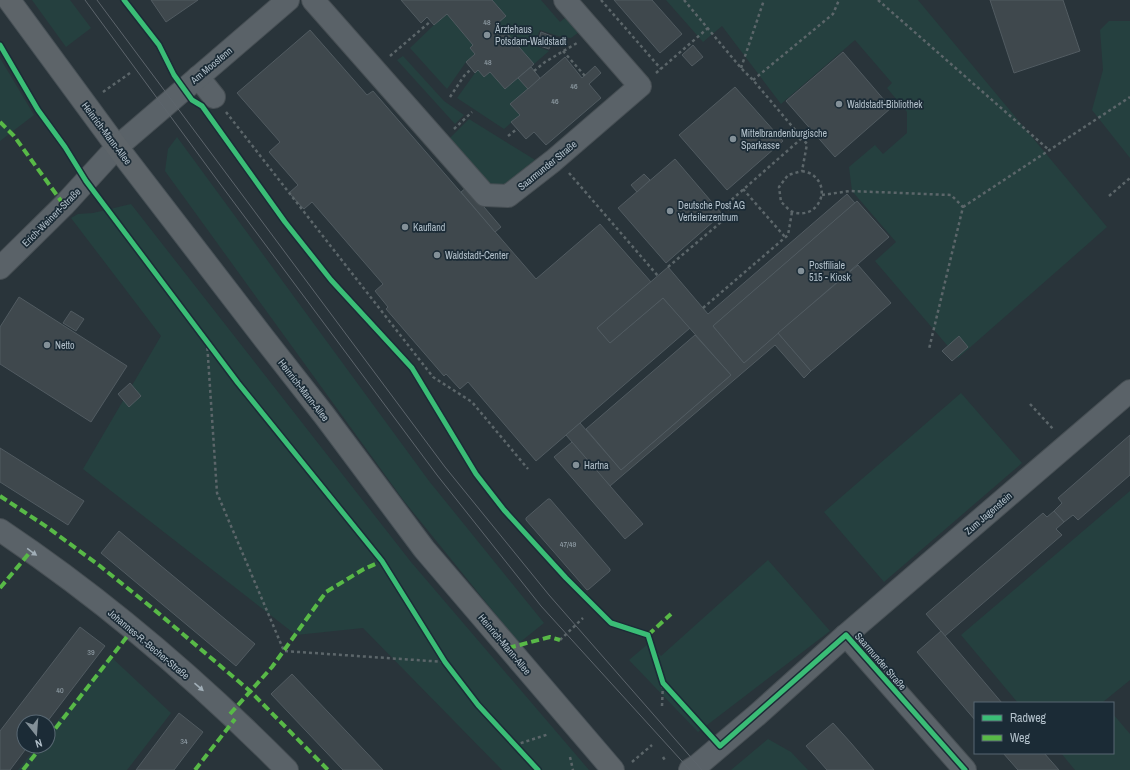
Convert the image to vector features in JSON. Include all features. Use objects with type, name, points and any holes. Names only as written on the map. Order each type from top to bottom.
[{"type":"main road","name":"Heinrich-Mann-Allee","points":[[9,0],[117,147],[324,415],[424,549],[612,770]]},
{"type":"street","name":"Am Moosfenn","points":[[117,147],[288,0]]},
{"type":"street","name":"Saarmunder Straße","points":[[313,0],[485,195],[508,196],[556,158],[640,86]]},
{"type":"street","points":[[565,0],[640,86]]},
{"type":"street","points":[[198,77],[214,97]]},
{"type":"street","name":"Erich-Weinert-Straße","points":[[0,268],[64,205],[117,147]]},
{"type":"street","name":"Zum Jagenstein","points":[[846,635],[1130,391]]},
{"type":"street","name":"Johannes-R.-Becher-Straße","points":[[0,530],[65,576],[133,629],[230,714],[287,770]]},
{"type":"street","name":"Saarmunder Straße","points":[[690,770],[698,765],[757,715],[846,635],[965,770]]},
{"type":"path","points":[[124,0],[159,45],[174,75]]},
{"type":"path","points":[[601,0],[661,68]]},
{"type":"path","points":[[684,0],[807,144],[802,171]]},
{"type":"path","points":[[741,68],[764,0]]},
{"type":"path","points":[[753,80],[833,14],[839,0]]},
{"type":"path","points":[[878,0],[1049,150]]},
{"type":"path","points":[[402,47],[431,21]]},
{"type":"path","points":[[640,86],[708,28]]},
{"type":"path","points":[[534,71],[563,51],[595,34]]},
{"type":"path","points":[[563,51],[585,76]]},
{"type":"path","points":[[450,97],[464,76],[471,69]]},
{"type":"path","points":[[103,92],[130,73]]},
{"type":"path","points":[[214,97],[433,377],[472,402],[528,469]]},
{"type":"path","points":[[929,348],[963,207],[1130,97]]},
{"type":"path","points":[[508,136],[517,129]]},
{"type":"path","points":[[668,267],[727,217],[729,202],[802,138]]},
{"type":"path","points":[[556,158],[658,276]]},
{"type":"path","points":[[802,171],[813,175],[817,179],[820,184],[822,195],[817,207],[806,213],[792,212],[781,202],[779,187],[788,175],[802,171]]},
{"type":"path","points":[[1109,196],[1130,178]]},
{"type":"path","points":[[743,189],[785,237]]},
{"type":"path","points":[[822,195],[850,191],[951,195],[963,207]]},
{"type":"path","points":[[703,308],[788,235],[792,212]]},
{"type":"path","points":[[207,342],[217,493],[284,651],[445,662]]},
{"type":"path","points":[[1030,404],[1068,444]]},
{"type":"path","points":[[560,640],[583,618]]},
{"type":"path","points":[[662,706],[663,683]]},
{"type":"path","points":[[515,745],[549,734]]},
{"type":"path","points":[[632,762],[652,745]]},
{"type":"path","points":[[570,757],[573,770]]},
{"type":"path","points":[[663,757],[666,762]]},
{"type":"green space","points":[[32,0],[70,0],[91,28],[66,47]]},
{"type":"green space","points":[[492,0],[541,0],[560,22],[571,13],[583,29],[571,38],[558,36],[540,30],[533,45],[549,51],[534,64],[498,23],[506,16]]},
{"type":"green space","points":[[666,0],[918,0],[1107,227],[958,358],[875,261],[896,242],[852,191],[849,167],[875,145],[883,154],[907,133],[907,112],[887,88],[892,83],[855,40],[781,104],[722,26],[703,42]]},
{"type":"green space","points":[[447,14],[473,45],[470,48],[475,54],[466,62],[447,89],[410,48]]},
{"type":"green space","points":[[1109,21],[1130,21],[1130,158],[1092,110],[1103,70],[1100,30]]},
{"type":"green space","points":[[403,56],[444,101],[464,115],[455,124],[397,60]]},
{"type":"green space","points":[[0,58],[34,115],[0,141]]},
{"type":"green space","points":[[478,70],[484,77],[490,72],[505,89],[518,78],[528,89],[510,104],[520,115],[504,129],[457,98]]},
{"type":"green space","points":[[469,119],[540,163],[505,186],[487,183],[448,140]]},
{"type":"green space","points":[[177,137],[429,481],[544,623],[519,643],[404,501],[165,171],[168,149]]},
{"type":"green space","points":[[131,204],[411,562],[589,770],[502,770],[363,628],[296,635],[83,469],[161,336],[71,218],[78,214],[93,213]]},
{"type":"green space","points":[[961,393],[1022,463],[884,582],[824,512]]},
{"type":"green space","points":[[1130,491],[1130,680],[1103,702],[1017,702],[961,635]]},
{"type":"green space","points":[[768,560],[830,631],[698,732],[629,660],[649,643],[661,656]]},
{"type":"green space","points":[[110,656],[171,713],[127,770],[18,770],[31,754],[56,754],[56,723]]},
{"type":"green space","points":[[1114,715],[1130,734],[1130,770],[1075,770],[1062,754],[1114,754]]},
{"type":"green space","points":[[768,739],[791,752],[808,770],[731,770]]},
{"type":"building","points":[[151,0],[198,0],[166,22]]},
{"type":"building","name":"Ärztehaus Potsdam-Waldstadt","points":[[401,0],[492,0],[506,16],[498,23],[534,64],[505,89],[490,72],[484,77],[478,70],[475,73],[466,62],[475,54],[470,48],[473,45],[447,14],[434,25],[427,17],[421,23]]},
{"type":"building","points":[[614,0],[652,0],[682,34],[660,53]]},
{"type":"building","points":[[990,0],[1063,0],[1080,51],[1014,73]]},
{"type":"building","name":"Waldstadt-Center","points":[[310,30],[367,95],[373,91],[536,279],[600,224],[651,282],[597,328],[610,343],[663,298],[690,328],[536,461],[468,382],[460,389],[446,374],[444,376],[386,309],[388,307],[375,291],[383,284],[312,202],[304,209],[289,193],[298,185],[269,152],[280,142],[237,93]]},
{"type":"building","points":[[541,32],[554,37],[549,49],[537,45]]},
{"type":"building","points":[[693,45],[703,57],[692,66],[682,55]]},
{"type":"building","name":"Waldstadt-Bibliothek","points":[[843,52],[891,108],[835,157],[786,101]]},
{"type":"building","points":[[565,57],[582,78],[595,66],[601,73],[589,84],[601,98],[546,145],[534,132],[526,139],[511,122],[520,115],[510,104]]},
{"type":"building","points":[[531,67],[540,78],[528,89],[518,78]]},
{"type":"building","points":[[735,87],[783,141],[727,190],[679,135]]},
{"type":"building","name":"Deutsche Post AG Verteilerzentrum","points":[[675,159],[722,214],[666,263],[618,208]]},
{"type":"building","points":[[644,174],[650,180],[637,192],[631,185]]},
{"type":"building","points":[[467,187],[501,227],[495,232],[461,192]]},
{"type":"building","points":[[847,194],[855,203],[713,326],[744,363],[778,333],[811,371],[804,378],[775,345],[610,486],[566,435],[580,423],[621,470],[731,375],[663,298],[610,343],[597,328],[668,267],[708,314]]},
{"type":"building","points":[[857,201],[889,237],[744,363],[713,326]]},
{"type":"building","points":[[858,265],[891,303],[811,371],[778,333]]},
{"type":"building","name":"Netto","points":[[19,297],[127,366],[91,422],[0,364],[0,327]]},
{"type":"building","points":[[71,311],[84,319],[76,331],[63,323]]},
{"type":"building","points":[[695,335],[731,375],[621,470],[586,429]]},
{"type":"building","points":[[959,336],[968,347],[952,361],[942,351]]},
{"type":"building","points":[[130,383],[141,396],[129,407],[118,394]]},
{"type":"building","points":[[1130,435],[1130,475],[1078,520],[1073,515],[1064,522],[1054,511],[1062,503],[1058,498]]},
{"type":"building","points":[[572,442],[643,524],[625,539],[554,457]]},
{"type":"building","points":[[0,448],[84,501],[68,525],[0,482]]},
{"type":"building","points":[[548,499],[550,499],[610,569],[610,571],[587,590],[526,520],[526,518]]},
{"type":"building","points":[[1054,511],[1064,522],[1056,529],[1062,535],[945,636],[926,614],[1043,513],[1047,517]]},
{"type":"building","points":[[119,531],[255,644],[236,666],[101,553]]},
{"type":"building","points":[[80,627],[105,646],[53,714],[16,714],[16,754],[22,754],[10,770],[0,770],[0,731]]},
{"type":"building","points":[[941,631],[1001,702],[974,702],[974,719],[917,652]]},
{"type":"building","points":[[292,674],[383,770],[343,770],[271,694]]},
{"type":"building","points":[[179,713],[203,732],[174,770],[136,770]]},
{"type":"building","points":[[833,723],[874,770],[827,770],[806,746]]},
{"type":"building","points":[[1004,754],[1045,754],[1059,770],[1018,770]]},
{"type":"tram line","points":[[85,0],[437,475],[541,606],[690,770]]},
{"type":"tram line","points":[[97,0],[445,467],[549,595],[702,770]]},
{"type":"marked path","points":[[0,122],[14,136],[64,205]]},
{"type":"marked path","points":[[0,496],[47,527],[100,566],[151,607],[250,691],[328,770]]},
{"type":"marked path","points":[[0,588],[31,551]]},
{"type":"marked path","points":[[230,714],[272,667],[326,592],[364,569],[382,561]]},
{"type":"marked path","points":[[648,635],[671,614]]},
{"type":"marked path","points":[[56,728],[133,629]]},
{"type":"marked path","points":[[508,648],[550,637],[560,640]]},
{"type":"marked path","points":[[195,770],[235,719]]},
{"type":"marked path","points":[[23,770],[36,754]]},
{"type":"cycle path","points":[[124,0],[159,45],[174,75],[192,100],[202,106],[285,222],[331,280],[412,368],[476,474],[504,510],[566,578],[611,623],[648,635],[663,683],[720,746],[846,635],[965,770]]},
{"type":"cycle path","points":[[0,45],[38,110],[65,147],[86,181],[238,383],[382,561],[445,662],[478,705],[538,770]]},
{"type":"place","name":"Ärztehaus Potsdam-Waldstadt","points":[[487,35]]},
{"type":"place","name":"Waldstadt-Bibliothek","points":[[839,104]]},
{"type":"place","name":"Mittelbrandenburgische Sparkasse","points":[[733,139]]},
{"type":"place","name":"Deutsche Post AG Verteilerzentrum","points":[[670,211]]},
{"type":"place","name":"Kaufland","points":[[405,227]]},
{"type":"place","name":"Waldstadt-Center","points":[[437,255]]},
{"type":"place","name":"Postfiliale 515 - Kiosk","points":[[801,271]]},
{"type":"place","name":"Netto","points":[[47,345]]},
{"type":"place","name":"Hartna","points":[[576,465]]}]
